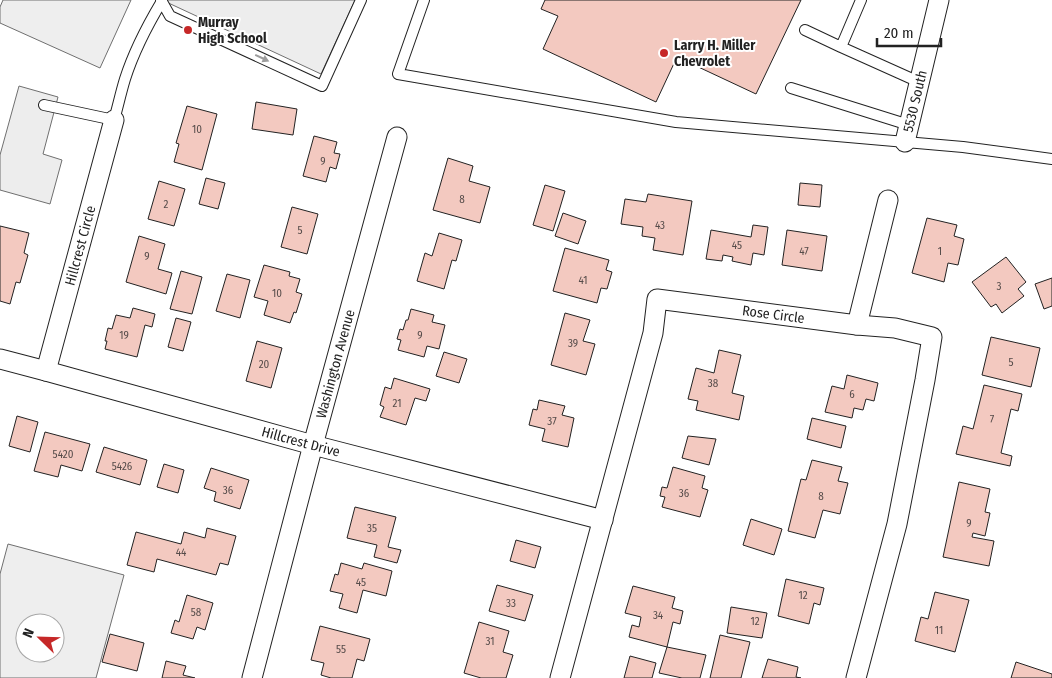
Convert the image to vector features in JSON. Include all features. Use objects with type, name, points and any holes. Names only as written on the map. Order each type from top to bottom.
[{"type":"street","name":"5530 South","points":[[907,134],[939,0]]},
{"type":"street","name":"Hillcrest Circle","points":[[46,371],[114,120]]},
{"type":"street","name":"Washington Avenue","points":[[252,678],[397,137]]},
{"type":"street","points":[[856,324],[888,200]]},
{"type":"street","name":"Rose Circle","points":[[560,678],[653,334],[657,299],[895,328],[932,337],[897,524],[856,678]]},
{"type":"street","name":"Hillcrest Drive","points":[[0,359],[313,445],[603,520]]},
{"type":"lane","points":[[162,1],[170,16],[322,86],[361,0]]},
{"type":"lane","points":[[424,0],[398,74],[676,122],[907,134]]},
{"type":"lane","points":[[841,47],[861,0]]},
{"type":"lane","points":[[44,105],[114,120],[125,78],[139,43],[162,1]]},
{"type":"lane","points":[[806,30],[919,82]]},
{"type":"lane","points":[[791,88],[907,134],[963,147],[1052,159]]},
{"type":"shaded area","points":[[3,0],[131,0],[100,68],[0,23],[0,7]]},
{"type":"shaded area","points":[[162,0],[355,0],[321,74]]},
{"type":"shaded area","points":[[19,86],[58,97],[43,154],[62,160],[50,204],[0,190],[0,155]]},
{"type":"shaded area","points":[[8,544],[124,575],[96,678],[0,678],[0,574]]},
{"type":"building","name":"Larry H. Miller Chevrolet","points":[[545,0],[801,0],[756,94],[677,57],[656,102],[543,49],[558,16],[541,9]]},
{"type":"building","points":[[256,102],[297,109],[293,135],[252,129]]},
{"type":"building","points":[[187,106],[217,114],[202,170],[174,162],[179,144],[176,143]]},
{"type":"building","points":[[314,136],[337,142],[334,153],[340,154],[336,169],[330,167],[326,182],[303,176]]},
{"type":"building","points":[[448,158],[473,166],[469,181],[490,187],[480,223],[433,210]]},
{"type":"building","points":[[206,178],[225,183],[218,209],[199,204]]},
{"type":"building","points":[[159,181],[185,189],[174,226],[148,219]]},
{"type":"building","points":[[800,183],[822,185],[820,207],[798,205]]},
{"type":"building","points":[[545,185],[565,191],[553,231],[533,225]]},
{"type":"building","points":[[648,194],[692,201],[683,255],[653,250],[655,238],[642,236],[643,227],[621,224],[625,199],[646,202]]},
{"type":"building","points":[[292,207],[318,214],[307,254],[281,247]]},
{"type":"building","points":[[563,213],[586,221],[578,244],[555,236]]},
{"type":"building","points":[[927,218],[957,225],[954,236],[964,239],[958,265],[948,263],[944,282],[912,273]]},
{"type":"building","points":[[753,225],[768,227],[764,255],[753,253],[751,265],[732,261],[733,257],[723,255],[722,261],[706,259],[711,230],[751,237]]},
{"type":"building","points":[[0,226],[29,233],[24,253],[28,255],[20,283],[16,282],[10,304],[0,301]]},
{"type":"building","points":[[787,230],[827,236],[822,271],[782,265]]},
{"type":"building","points":[[439,233],[462,240],[456,261],[452,260],[444,289],[417,281],[425,253],[432,256]]},
{"type":"building","points":[[139,236],[165,244],[158,269],[172,273],[166,294],[126,282]]},
{"type":"building","points":[[565,248],[609,260],[606,270],[612,272],[607,289],[601,288],[597,303],[553,291]]},
{"type":"building","points":[[1006,257],[1026,282],[1018,289],[1024,296],[1002,313],[996,304],[991,307],[972,282]]},
{"type":"building","points":[[264,265],[290,272],[289,276],[300,279],[296,292],[302,294],[296,313],[294,312],[290,323],[264,315],[268,301],[254,297]]},
{"type":"building","points":[[181,271],[202,277],[192,314],[170,309]]},
{"type":"building","points":[[227,274],[250,280],[240,318],[216,311]]},
{"type":"building","points":[[1052,278],[1052,306],[1044,309],[1035,284]]},
{"type":"building","points":[[133,308],[155,314],[152,327],[145,325],[137,357],[105,349],[108,328],[112,329],[116,315],[130,318]]},
{"type":"building","points":[[411,309],[434,315],[432,322],[445,325],[439,349],[427,346],[424,357],[398,350],[401,340],[397,339],[400,329],[403,330]]},
{"type":"building","points":[[565,313],[590,320],[583,341],[595,344],[586,375],[551,365]]},
{"type":"building","points":[[176,318],[191,322],[183,351],[168,347]]},
{"type":"building","points":[[991,337],[1040,348],[1031,387],[982,375]]},
{"type":"building","points":[[257,341],[282,348],[271,388],[246,381]]},
{"type":"building","points":[[719,350],[741,355],[732,393],[744,396],[739,420],[696,410],[698,401],[688,399],[696,368],[714,373]]},
{"type":"building","points":[[444,352],[467,359],[459,383],[436,376]]},
{"type":"building","points":[[847,375],[878,383],[874,401],[866,399],[863,410],[854,408],[852,418],[825,412],[832,386],[844,389]]},
{"type":"building","points":[[394,378],[430,389],[426,401],[415,398],[406,425],[380,417],[384,407],[380,405],[385,387],[391,389]]},
{"type":"building","points":[[984,385],[1022,394],[1018,411],[1011,409],[1001,453],[1012,456],[1010,466],[956,454],[963,426],[973,429]]},
{"type":"building","points":[[539,400],[565,406],[562,415],[574,418],[568,447],[542,441],[545,429],[529,425],[533,409],[537,410]]},
{"type":"building","points":[[17,416],[38,422],[30,452],[9,446]]},
{"type":"building","points":[[812,418],[846,426],[841,448],[807,439]]},
{"type":"building","points":[[45,432],[90,444],[82,471],[61,465],[58,477],[34,471]]},
{"type":"building","points":[[688,436],[716,439],[709,465],[682,458]]},
{"type":"building","points":[[104,447],[147,460],[140,485],[96,472]]},
{"type":"building","points":[[812,460],[842,467],[838,481],[848,483],[840,514],[823,510],[815,538],[788,531],[801,479],[806,480]]},
{"type":"building","points":[[164,464],[184,470],[178,493],[157,487]]},
{"type":"building","points":[[673,467],[705,476],[702,488],[708,490],[700,517],[662,507],[665,497],[660,496],[662,487],[667,488]]},
{"type":"building","points":[[211,468],[249,480],[240,509],[214,501],[216,492],[204,488]]},
{"type":"building","points":[[959,482],[990,489],[985,512],[990,513],[985,536],[973,533],[972,537],[994,541],[989,566],[943,557]]},
{"type":"building","points":[[355,507],[396,517],[388,547],[401,550],[397,563],[374,557],[377,545],[347,538]]},
{"type":"building","points":[[751,519],[782,529],[774,555],[743,545]]},
{"type":"building","points":[[207,528],[236,536],[228,565],[220,563],[216,575],[157,559],[154,572],[127,565],[136,532],[181,544],[184,532],[205,538]]},
{"type":"building","points":[[516,540],[541,547],[535,568],[510,561]]},
{"type":"building","points":[[341,563],[362,569],[364,563],[392,571],[386,596],[363,590],[357,613],[339,608],[343,594],[330,591],[335,574],[338,575]]},
{"type":"building","points":[[786,579],[824,588],[820,605],[814,603],[809,624],[778,616]]},
{"type":"building","points":[[497,585],[533,595],[525,621],[489,611]]},
{"type":"building","points":[[633,586],[675,597],[672,608],[683,611],[680,624],[673,622],[667,647],[629,637],[632,625],[639,627],[641,617],[625,613]]},
{"type":"building","points":[[935,592],[969,600],[955,652],[915,641],[921,617],[928,619]]},
{"type":"building","points":[[187,595],[213,603],[205,630],[197,627],[193,639],[171,633],[175,620],[179,622]]},
{"type":"building","points":[[731,607],[767,613],[762,638],[727,633]]},
{"type":"building","points":[[479,622],[509,631],[503,652],[513,655],[506,678],[481,678],[464,673]]},
{"type":"building","points":[[320,626],[370,639],[364,661],[357,659],[352,678],[331,678],[321,675],[324,663],[311,660]]},
{"type":"building","points":[[110,634],[144,643],[137,671],[102,662]]},
{"type":"building","points":[[720,635],[750,642],[741,678],[710,678]]},
{"type":"building","points":[[667,647],[706,655],[700,678],[682,678],[659,673]]},
{"type":"building","points":[[630,656],[656,663],[652,678],[624,678]]},
{"type":"building","points":[[768,659],[798,667],[796,677],[801,678],[762,678]]},
{"type":"building","points":[[166,661],[186,666],[183,675],[195,678],[162,678]]},
{"type":"building","points":[[1016,662],[1052,674],[1052,678],[1011,678]]},
{"type":"place","name":"Murray High School","points":[[188,30]]},
{"type":"place","name":"Larry H. Miller Chevrolet","points":[[664,53]]}]
